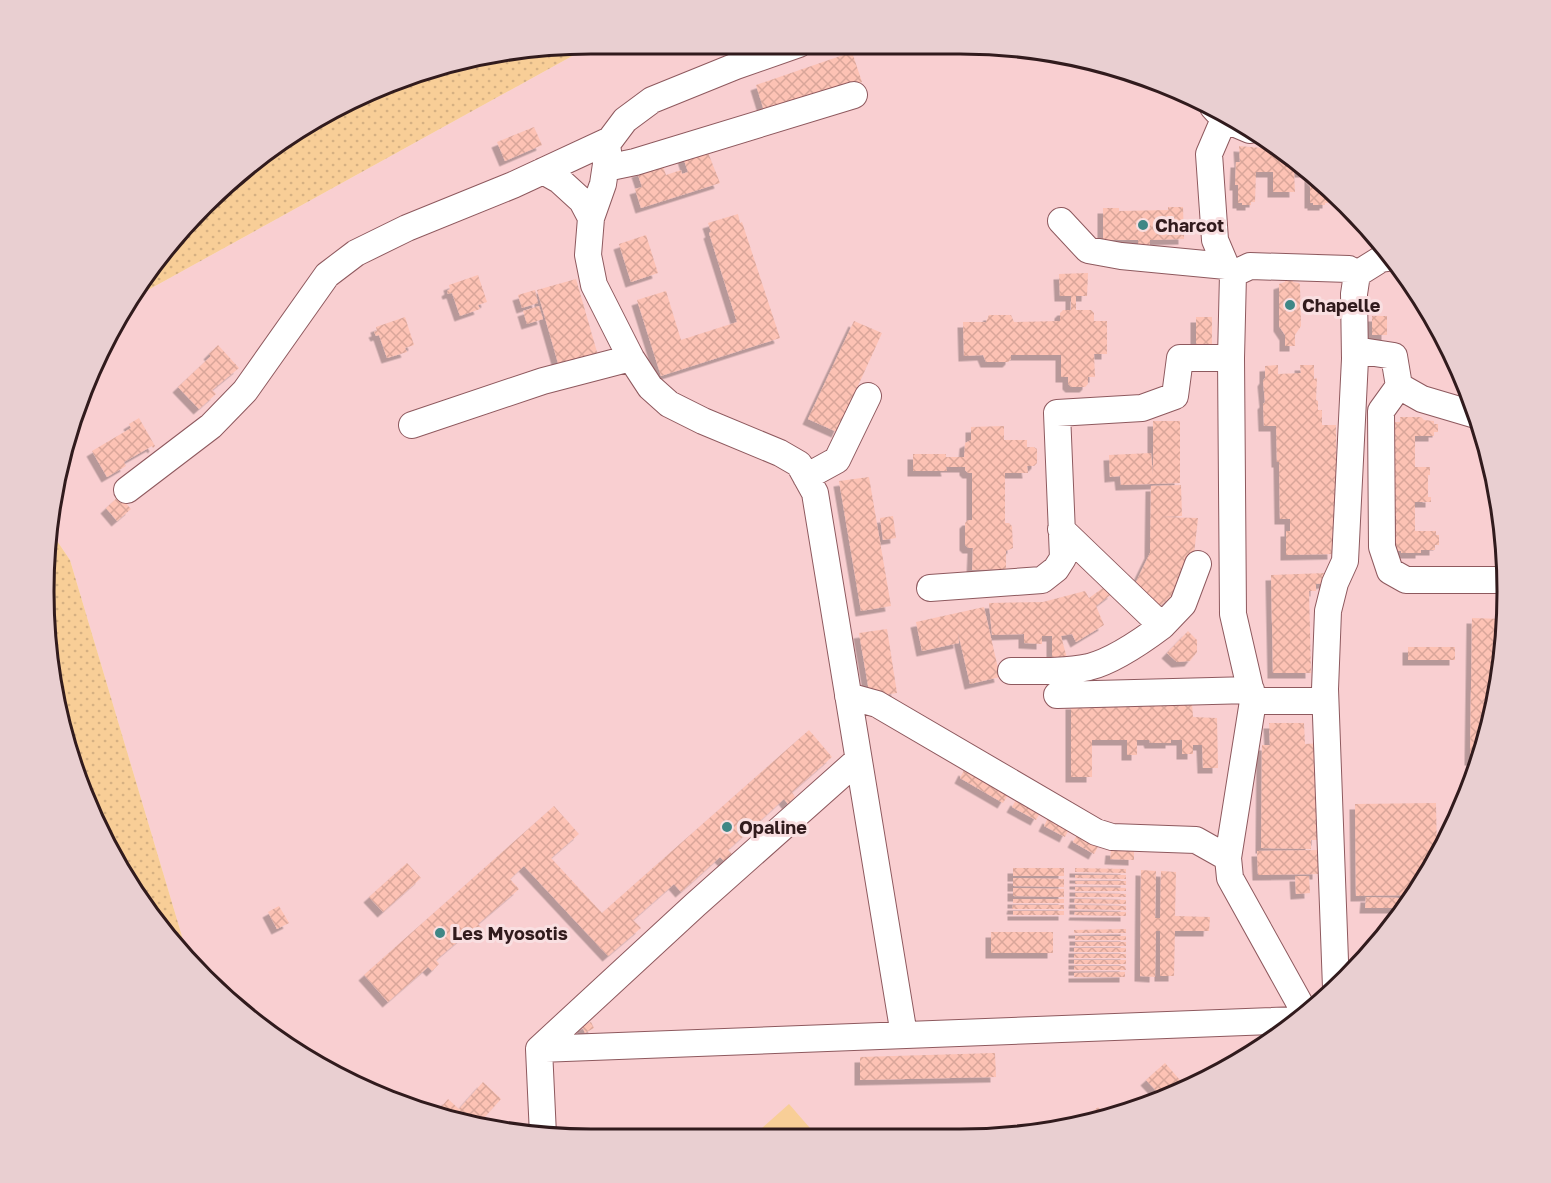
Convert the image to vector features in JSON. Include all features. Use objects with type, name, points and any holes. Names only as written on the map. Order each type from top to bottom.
[{"type":"lane","points":[[127,490],[211,426],[245,391],[327,275],[356,253],[407,228],[513,185],[610,140],[625,120],[652,100],[770,54]]},
{"type":"lane","points":[[606,168],[635,162],[854,95]]},
{"type":"lane","points":[[1217,120],[1209,154],[1215,240],[1230,270],[1233,614],[1252,696],[1228,858],[1230,878],[1238,895],[1301,1006]]},
{"type":"lane","points":[[610,140],[603,184],[591,218],[588,255],[594,285],[631,358],[650,387],[669,404],[703,421],[780,453],[799,464],[815,492],[903,1035]]},
{"type":"lane","points":[[543,171],[559,180],[582,201],[591,218]]},
{"type":"lane","points":[[1061,221],[1088,250],[1121,256],[1230,270],[1250,266],[1349,269],[1357,274]]},
{"type":"lane","points":[[1336,976],[1325,701],[1328,611],[1335,583],[1345,561],[1355,350],[1354,294],[1357,274],[1382,259]]},
{"type":"lane","points":[[1355,350],[1394,356],[1399,386],[1381,411],[1382,547],[1390,571],[1406,580],[1497,580]]},
{"type":"lane","points":[[412,425],[543,381],[631,358]]},
{"type":"lane","points":[[930,588],[1042,580],[1056,569],[1063,558],[1057,413],[1142,408],[1174,396],[1180,358],[1231,358]]},
{"type":"lane","points":[[1399,386],[1422,399],[1465,412]]},
{"type":"lane","points":[[806,477],[837,460],[868,396]]},
{"type":"lane","points":[[1061,529],[1162,626]]},
{"type":"lane","points":[[1011,671],[1060,670],[1091,666],[1136,645],[1162,626],[1183,604],[1198,564]]},
{"type":"lane","points":[[1057,695],[1252,696],[1325,701]]},
{"type":"lane","points":[[848,696],[877,704],[1096,832],[1112,837],[1196,840],[1228,858]]},
{"type":"lane","points":[[543,1126],[539,1049],[695,905],[858,760]]},
{"type":"lane","points":[[539,1049],[1283,1021]]},
{"type":"shaded area","points":[[575,54],[995,55],[1064,64],[1099,72],[1165,95],[1197,109],[1258,145],[1287,165],[1340,211],[1386,264],[1406,293],[1442,354],[1456,386],[1479,452],[1487,487],[1496,556],[1497,592],[1496,627],[1487,696],[1479,731],[1456,797],[1425,860],[1386,919],[1340,972],[1314,996],[1258,1038],[1197,1074],[1099,1111],[1064,1119],[995,1128],[556,1128],[487,1119],[452,1111],[386,1088],[323,1057],[264,1018],[211,972],[184,942],[70,560],[57,541],[64,487],[83,419],[109,354],[146,291]]},
{"type":"shaded area","points":[[575,54],[146,291],[165,264],[211,211],[264,165],[323,126],[386,95],[452,72],[521,59]]},
{"type":"shaded area","points":[[57,541],[70,560],[184,942],[145,890],[109,829],[72,731],[64,696],[55,627]]},
{"type":"shaded area","points":[[789,1104],[811,1129],[761,1129]]},
{"type":"building","points":[[846,54],[853,54],[862,82],[765,114],[756,85]]},
{"type":"building","points":[[534,127],[542,145],[505,161],[497,142]]},
{"type":"building","points":[[1239,146],[1262,148],[1296,172],[1295,192],[1273,192],[1273,172],[1256,172],[1255,202],[1251,202],[1251,205],[1238,203],[1238,185],[1235,185],[1236,162],[1240,162]]},
{"type":"building","points":[[707,150],[720,183],[641,208],[635,189],[642,187],[637,172],[662,164],[666,175],[681,170],[682,174],[688,172],[683,157]]},
{"type":"building","points":[[1310,184],[1328,200],[1328,203],[1313,205],[1310,203]]},
{"type":"building","name":"Charcot","points":[[1168,207],[1183,207],[1184,239],[1150,240],[1150,245],[1138,245],[1138,240],[1103,240],[1103,208],[1119,208],[1119,211],[1168,210]]},
{"type":"building","points":[[738,214],[780,338],[661,376],[637,300],[666,291],[681,340],[737,322],[709,233],[711,232],[708,223]]},
{"type":"building","points":[[646,235],[658,273],[631,282],[619,244]]},
{"type":"building","points":[[1088,273],[1087,296],[1076,296],[1076,310],[1091,310],[1094,313],[1094,321],[1107,321],[1107,354],[1094,354],[1095,377],[1088,377],[1088,384],[1085,387],[1071,387],[1068,384],[1068,377],[1061,377],[1061,355],[1011,355],[1008,362],[986,362],[983,355],[964,356],[963,322],[986,322],[989,315],[1011,315],[1014,322],[1060,321],[1060,313],[1063,310],[1071,310],[1071,296],[1060,296],[1059,274]]},
{"type":"building","points":[[478,275],[487,302],[478,305],[480,309],[460,316],[452,293],[448,294],[449,285]]},
{"type":"building","points":[[576,279],[599,359],[560,370],[537,290]]},
{"type":"building","name":"Chapelle","points":[[1285,279],[1293,279],[1293,282],[1300,285],[1301,326],[1295,335],[1295,346],[1285,346],[1285,335],[1279,326],[1279,284],[1285,282]]},
{"type":"building","points":[[535,290],[538,303],[522,308],[518,295]]},
{"type":"building","points":[[539,306],[543,319],[527,324],[523,311]]},
{"type":"building","points":[[1372,316],[1387,316],[1387,335],[1372,335]]},
{"type":"building","points":[[405,317],[414,345],[405,348],[407,352],[387,358],[379,335],[376,336],[374,332],[377,331],[376,327]]},
{"type":"building","points":[[1196,317],[1212,317],[1212,346],[1196,346]]},
{"type":"building","points":[[854,321],[882,333],[837,432],[808,419]]},
{"type":"building","points":[[218,345],[239,368],[212,390],[216,394],[199,409],[178,387],[211,356],[209,354]]},
{"type":"building","points":[[1278,365],[1278,374],[1301,373],[1300,365],[1314,365],[1314,379],[1317,378],[1316,400],[1318,410],[1322,410],[1322,425],[1336,425],[1337,531],[1332,532],[1333,554],[1286,555],[1286,531],[1290,531],[1290,519],[1280,519],[1276,426],[1264,426],[1263,404],[1265,402],[1263,381],[1265,366]]},
{"type":"building","points":[[1400,417],[1421,417],[1438,424],[1438,432],[1434,432],[1434,436],[1415,436],[1415,467],[1430,467],[1428,497],[1431,497],[1431,502],[1415,502],[1415,531],[1436,531],[1436,535],[1439,535],[1439,545],[1435,545],[1435,550],[1421,550],[1421,553],[1401,553],[1401,551],[1389,550],[1388,531],[1396,531],[1396,516],[1390,516],[1391,455],[1395,455],[1395,437],[1386,437],[1386,422],[1400,422]]},
{"type":"building","points":[[139,418],[155,446],[124,462],[126,466],[107,477],[92,451],[131,428],[129,424]]},
{"type":"building","points":[[1153,421],[1180,421],[1180,483],[1121,485],[1120,476],[1110,477],[1109,455],[1151,453],[1153,475]]},
{"type":"building","points":[[1004,426],[1004,440],[1027,440],[1027,447],[1037,449],[1037,463],[1034,466],[1027,466],[1028,473],[1005,473],[1005,523],[1012,526],[1013,548],[1006,551],[1006,569],[972,570],[973,548],[965,545],[965,523],[972,520],[972,473],[968,473],[965,467],[946,467],[947,471],[913,471],[913,454],[946,454],[946,457],[964,457],[965,443],[971,440],[971,427]]},
{"type":"building","points":[[869,477],[891,606],[861,611],[839,481]]},
{"type":"building","points":[[1181,485],[1182,516],[1160,517],[1198,518],[1194,554],[1176,593],[1156,609],[1135,584],[1150,553],[1151,486]]},
{"type":"building","points":[[119,496],[131,509],[117,521],[106,508]]},
{"type":"building","points":[[893,516],[896,538],[883,540],[880,518]]},
{"type":"building","points":[[1326,573],[1326,583],[1316,584],[1316,591],[1309,591],[1311,673],[1273,673],[1271,575]]},
{"type":"building","points":[[1107,585],[1113,593],[1096,606],[1104,625],[1076,642],[1072,634],[1061,636],[1068,662],[1052,664],[1052,636],[1042,636],[1042,644],[1024,643],[1024,634],[992,635],[989,603],[1043,602],[1085,591],[1089,598]]},
{"type":"building","points":[[984,607],[1000,677],[970,684],[958,633],[959,643],[922,651],[916,622]]},
{"type":"building","points":[[1472,618],[1496,619],[1487,696],[1470,758]]},
{"type":"building","points":[[887,629],[897,693],[870,697],[859,633]]},
{"type":"building","points":[[1188,631],[1197,640],[1197,652],[1190,661],[1177,662],[1167,653]]},
{"type":"building","points":[[1408,647],[1455,647],[1455,660],[1408,660]]},
{"type":"building","points":[[1192,703],[1193,717],[1217,718],[1218,768],[1203,768],[1202,745],[1193,745],[1193,754],[1182,754],[1182,740],[1171,740],[1171,743],[1150,743],[1149,740],[1137,740],[1137,755],[1127,755],[1127,740],[1092,740],[1092,777],[1071,777],[1071,704]]},
{"type":"building","points":[[1269,723],[1304,723],[1305,744],[1322,743],[1317,754],[1317,840],[1311,840],[1311,849],[1261,848],[1262,745],[1270,745]]},
{"type":"building","points":[[809,730],[832,757],[792,792],[795,797],[788,804],[784,799],[728,850],[732,854],[724,861],[720,857],[681,892],[674,884],[633,920],[641,928],[608,956],[524,866],[510,879],[519,889],[478,924],[482,928],[474,935],[470,931],[436,960],[439,964],[432,971],[428,967],[388,1002],[364,975],[554,806],[579,834],[551,858],[602,913]]},
{"type":"building","points":[[964,770],[1008,795],[1003,803],[960,778]]},
{"type":"building","points":[[1016,800],[1040,813],[1036,820],[1012,807]]},
{"type":"building","points":[[1436,803],[1437,839],[1402,895],[1356,896],[1355,804]]},
{"type":"building","points":[[1048,818],[1069,829],[1065,837],[1044,826]]},
{"type":"building","points":[[1077,835],[1098,847],[1094,854],[1073,842]]},
{"type":"building","points":[[1111,850],[1134,851],[1134,860],[1110,859]]},
{"type":"building","points":[[1318,850],[1318,874],[1258,875],[1257,851]]},
{"type":"building","points":[[407,863],[421,878],[383,912],[369,897]]},
{"type":"building","points":[[1013,868],[1064,868],[1064,876],[1013,876]]},
{"type":"building","points":[[1075,868],[1126,869],[1126,873],[1075,872]]},
{"type":"building","points":[[1141,870],[1156,871],[1155,918],[1160,918],[1161,871],[1176,872],[1175,916],[1210,917],[1209,931],[1175,931],[1174,976],[1160,976],[1160,931],[1156,931],[1155,977],[1140,976]]},
{"type":"building","points":[[1075,875],[1126,875],[1126,879],[1075,878]]},
{"type":"building","points":[[1295,876],[1309,876],[1310,893],[1296,894]]},
{"type":"building","points":[[1013,878],[1064,879],[1064,887],[1013,886]]},
{"type":"building","points":[[1075,881],[1126,881],[1126,885],[1075,884]]},
{"type":"building","points":[[1075,887],[1126,888],[1126,891],[1075,891]]},
{"type":"building","points":[[1013,888],[1064,889],[1064,897],[1013,896]]},
{"type":"building","points":[[1075,893],[1126,894],[1126,897],[1075,897]]},
{"type":"building","points":[[1366,897],[1399,898],[1394,908],[1365,908]]},
{"type":"building","points":[[1013,899],[1064,899],[1064,903],[1013,903]]},
{"type":"building","points":[[1075,899],[1126,900],[1126,904],[1074,903]]},
{"type":"building","points":[[1013,905],[1064,905],[1064,909],[1012,909]]},
{"type":"building","points":[[1075,905],[1126,906],[1126,910],[1075,909]]},
{"type":"building","points":[[279,906],[289,923],[277,929],[268,912]]},
{"type":"building","points":[[1013,911],[1064,911],[1064,915],[1013,915]]},
{"type":"building","points":[[1075,912],[1126,912],[1126,916],[1074,915]]},
{"type":"building","points":[[1126,929],[1126,933],[1074,933],[1074,930]]},
{"type":"building","points":[[991,932],[1053,932],[1053,953],[991,953]]},
{"type":"building","points":[[1075,936],[1126,936],[1126,940],[1075,940]]},
{"type":"building","points":[[1075,942],[1126,942],[1126,946],[1075,946]]},
{"type":"building","points":[[1074,948],[1126,948],[1126,952],[1074,952]]},
{"type":"building","points":[[1074,954],[1126,954],[1126,958],[1074,958]]},
{"type":"building","points":[[1074,960],[1126,960],[1126,964],[1074,964]]},
{"type":"building","points":[[1074,966],[1125,966],[1126,970],[1074,970]]},
{"type":"building","points":[[1125,972],[1125,977],[1074,977],[1074,973]]},
{"type":"building","points":[[591,1022],[594,1028],[585,1033],[582,1026]]},
{"type":"building","points":[[995,1053],[996,1077],[860,1080],[860,1057]]},
{"type":"building","points":[[1165,1063],[1181,1081],[1157,1091],[1146,1080]]},
{"type":"building","points":[[483,1082],[501,1099],[484,1118],[441,1107],[448,1099],[459,1109]]},
{"type":"place","name":"Charcot","points":[[1143,225]]},
{"type":"place","name":"Chapelle","points":[[1290,305]]},
{"type":"place","name":"Opaline","points":[[727,827]]},
{"type":"place","name":"Les Myosotis","points":[[440,933]]}]
